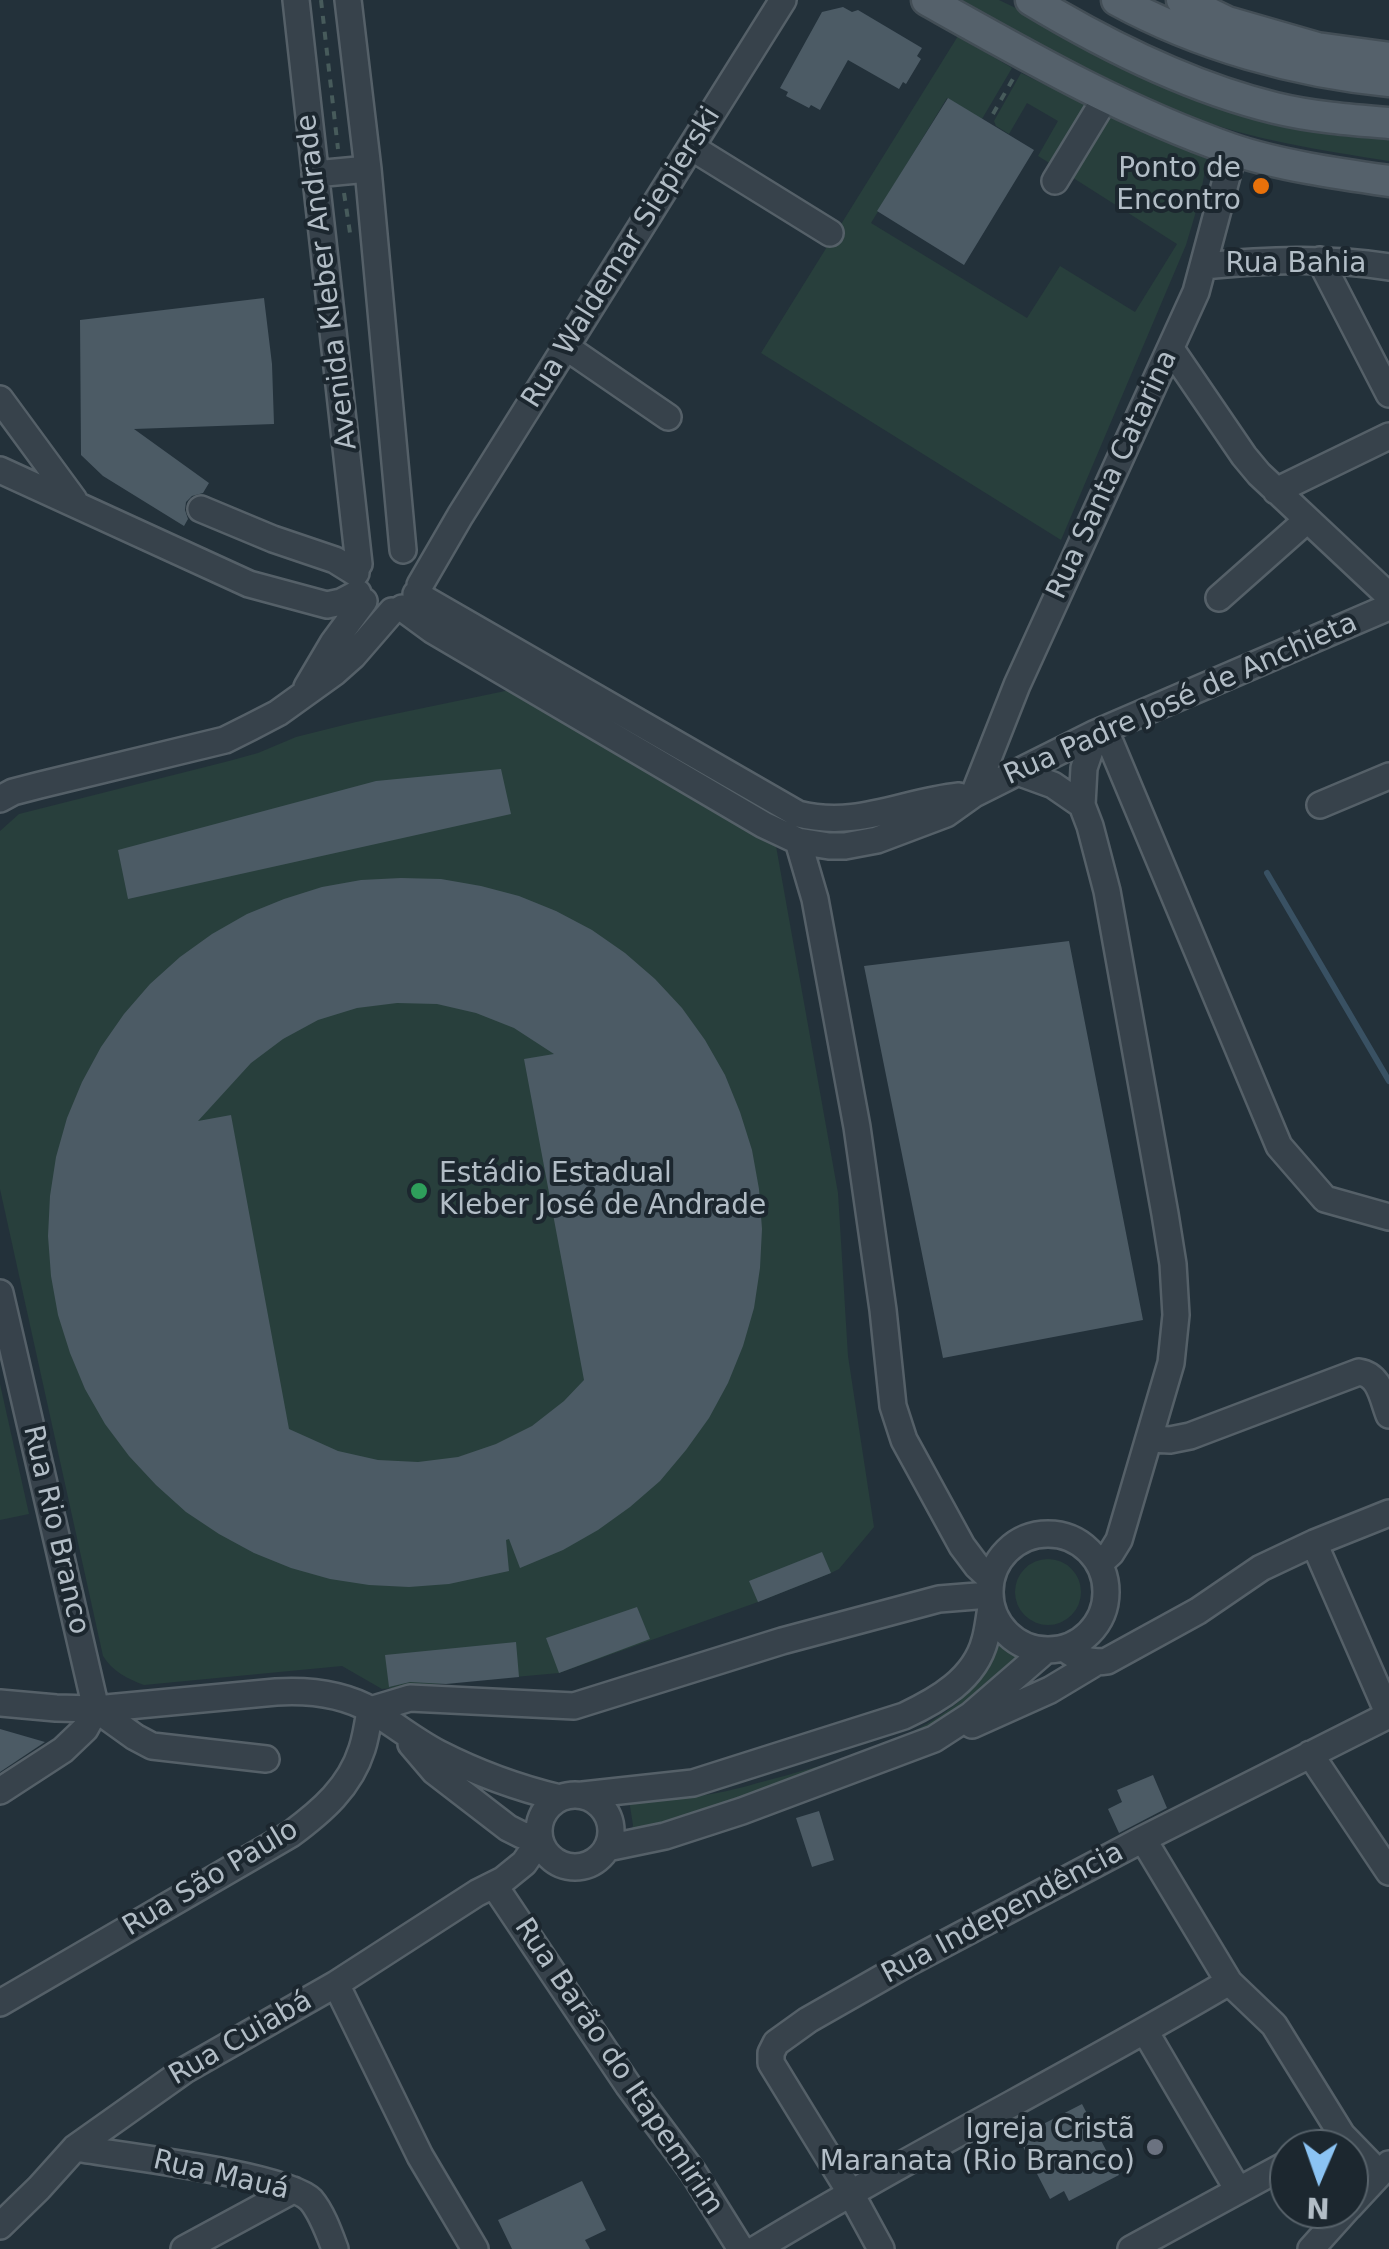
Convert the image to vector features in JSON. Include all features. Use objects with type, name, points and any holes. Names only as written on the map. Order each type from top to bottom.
[{"type":"main road","points":[[927,0],[1106,97],[1234,150],[1389,181]]},
{"type":"main road","points":[[1032,0],[1082,31],[1184,78],[1275,108],[1389,123]]},
{"type":"main road","points":[[1117,0],[1254,57],[1389,81]]},
{"type":"main road","points":[[1182,0],[1227,22],[1318,48],[1389,58]]},
{"type":"street","name":"Avenida Kleber Andrade","points":[[296,0],[359,583]]},
{"type":"street","name":"Avenida Kleber Andrade","points":[[348,0],[404,551]]},
{"type":"street","name":"Rua Waldemar Siepierski","points":[[0,799],[225,740],[278,714],[354,656],[407,600],[783,0]]},
{"type":"street","points":[[1055,180],[1106,97]]},
{"type":"street","points":[[691,147],[830,233]]},
{"type":"street","name":"Rua Santa Catarina","points":[[974,794],[1017,685],[1196,292],[1234,150]]},
{"type":"street","points":[[315,174],[368,169]]},
{"type":"street","points":[[1320,260],[1389,394]]},
{"type":"street","name":"Rua Bahia","points":[[1204,266],[1320,260],[1389,267]]},
{"type":"street","points":[[566,347],[668,417]]},
{"type":"street","points":[[1171,350],[1244,456],[1389,596]]},
{"type":"street","points":[[0,398],[77,504]]},
{"type":"street","points":[[1276,490],[1389,436]]},
{"type":"street","points":[[2,469],[249,584],[327,605],[340,602],[359,583]]},
{"type":"street","points":[[201,509],[335,560],[359,583],[372,607],[407,600],[798,814],[818,819],[856,818],[974,794]]},
{"type":"street","name":"Rua Waldemar Siepierski","points":[[404,551],[434,536],[460,516]]},
{"type":"street","points":[[1220,598],[1307,520]]},
{"type":"street","points":[[301,696],[333,643],[373,550],[393,547],[404,551],[417,566],[407,600]]},
{"type":"street","points":[[407,600],[432,630],[764,825],[798,841],[846,846],[877,840],[946,814],[974,794]]},
{"type":"street","name":"Rua Padre José de Anchieta","points":[[974,794],[1100,731],[1389,607]]},
{"type":"street","points":[[1100,731],[1084,768],[1082,805],[1107,890],[1173,1264],[1176,1316],[1171,1364],[1119,1540],[1100,1564]]},
{"type":"street","points":[[1100,731],[1279,1146],[1325,1198],[1389,1217]]},
{"type":"street","points":[[1020,773],[1052,786],[1082,805]]},
{"type":"street","points":[[1320,805],[1389,776]]},
{"type":"street","points":[[798,841],[815,899],[857,1127],[893,1406],[904,1440],[977,1566],[999,1624],[1012,1638],[1028,1647],[1126,1652]]},
{"type":"street","name":"Rua Rio Branco","points":[[0,1292],[96,1709]]},
{"type":"street","points":[[1149,1439],[1190,1436],[1359,1372],[1376,1379],[1389,1415]]},
{"type":"street","points":[[934,1739],[1095,1627],[1103,1613],[1105,1580],[1100,1564],[1089,1550],[1058,1534],[1023,1538],[1008,1548],[997,1562],[985,1642],[970,1671],[928,1704],[904,1716],[726,1775],[693,1783],[571,1797],[550,1804],[543,1814],[540,1838],[554,1860],[580,1867],[590,1864],[607,1848],[665,1836],[727,1816],[934,1739],[974,1724],[1126,1652],[1198,1611],[1261,1568],[1389,1513]]},
{"type":"street","points":[[1314,1543],[1389,1715]]},
{"type":"street","points":[[370,1710],[410,1698],[574,1706],[782,1641],[939,1600],[990,1594]]},
{"type":"street","points":[[1064,1646],[1095,1664]]},
{"type":"street","points":[[0,1702],[96,1709],[301,1691],[326,1694],[370,1710],[467,1767],[523,1789],[593,1800],[608,1816],[611,1826],[607,1848]]},
{"type":"street","points":[[96,1709],[152,1746],[266,1759]]},
{"type":"street","points":[[0,1791],[63,1750],[84,1730],[96,1709]]},
{"type":"street","name":"Rua São Paulo","points":[[0,2003],[316,1816],[345,1786],[362,1750],[370,1710]]},
{"type":"street","name":"Rua Independência","points":[[881,2249],[771,2063],[776,2042],[908,1963],[1389,1715]]},
{"type":"street","points":[[398,1729],[434,1771],[508,1828],[540,1838]]},
{"type":"street","points":[[1310,1754],[1389,1872]]},
{"type":"street","name":"Rua Cuiabá","points":[[0,2226],[76,2148],[185,2070],[336,1984],[498,1882],[524,1864],[540,1838]]},
{"type":"street","points":[[1143,1839],[1229,1982],[1274,2025],[1338,2129]]},
{"type":"street","name":"Rua Cuiabá","points":[[498,1882],[568,1866]]},
{"type":"street","name":"Rua Barão do Itapemirim","points":[[498,1882],[628,2085],[693,2172],[741,2249]]},
{"type":"street","points":[[756,2249],[850,2192],[1229,1982]]},
{"type":"street","points":[[336,1984],[420,2156],[476,2249]]},
{"type":"street","points":[[1145,2031],[1238,2190]]},
{"type":"street","name":"Rua Mauá","points":[[76,2148],[225,2172],[293,2190],[310,2198],[335,2249]]},
{"type":"street","points":[[1131,2249],[1269,2174]]},
{"type":"street","points":[[184,2249],[293,2190]]},
{"type":"street","points":[[1311,2249],[1329,2229]]},
{"type":"path","points":[[993,114],[1026,56]]},
{"type":"green space","points":[[958,0],[999,0],[1072,35],[1389,132],[1389,161],[1261,138],[1186,115],[1098,77]]},
{"type":"green space","points":[[958,36],[1012,68],[982,119],[947,98],[871,223],[1027,318],[1060,266],[1135,312],[1177,244],[1067,174],[1105,114],[1207,159],[1186,245],[1061,540],[761,353]]},
{"type":"green space","points":[[1021,73],[1087,105],[1051,164],[1038,156],[1058,121],[1027,103],[1009,134],[994,121]]},
{"type":"green space","name":"Estádio Estadual Kleber José de Andrade","points":[[510,690],[776,846],[838,1193],[848,1356],[874,1527],[839,1569],[831,1573],[559,1673],[382,1689],[342,1666],[144,1685],[121,1674],[103,1656],[0,1189],[0,831],[19,814],[258,753],[296,737]]},
{"type":"green space","points":[[0,1384],[29,1514],[0,1520]]},
{"type":"green space","points":[[1048,1559],[1061,1561],[1071,1569],[1079,1579],[1079,1605],[1071,1615],[1061,1623],[1048,1625],[1035,1623],[1025,1615],[1017,1605],[1015,1592],[1017,1579],[1025,1569],[1035,1561]]},
{"type":"green space","points":[[998,1640],[1023,1655],[944,1727],[630,1837],[633,1825],[629,1800],[736,1789],[838,1760],[916,1730],[960,1700],[978,1682]]},
{"type":"building","points":[[843,7],[852,12],[858,10],[922,48],[917,56],[921,59],[899,89],[848,60],[820,110],[811,105],[809,108],[786,96],[788,92],[780,88],[822,12]]},
{"type":"building","points":[[948,98],[1034,150],[964,265],[877,211]]},
{"type":"building","points":[[264,298],[274,424],[134,429],[209,483],[203,493],[186,502],[188,519],[184,526],[103,476],[81,455],[80,320]]},
{"type":"building","points":[[501,769],[511,814],[128,899],[118,850],[376,781]]},
{"type":"building","points":[[441,879],[519,896],[592,930],[625,953],[682,1008],[725,1075],[752,1150],[759,1189],[762,1229],[754,1308],[728,1383],[686,1450],[660,1481],[630,1507],[563,1550],[520,1568],[509,1539],[509,1571],[449,1584],[409,1587],[330,1579],[254,1553],[186,1512],[129,1456],[105,1424],[70,1353],[51,1276],[48,1236],[56,1157],[82,1082],[124,1014],[180,957],[247,914],[322,887],[361,880]],"holes":[[[437,1004],[476,1013],[514,1028],[554,1054],[524,1059],[584,1380],[532,1426],[496,1444],[458,1457],[418,1462],[378,1460],[338,1451],[289,1429],[231,1115],[198,1121],[251,1063],[318,1020],[357,1008]]]},
{"type":"building","points":[[1069,941],[1143,1320],[943,1358],[864,966]]},
{"type":"building","points":[[822,1552],[831,1573],[758,1602],[749,1581]]},
{"type":"building","points":[[637,1607],[650,1639],[559,1673],[546,1638]]},
{"type":"building","points":[[516,1642],[519,1677],[446,1684],[410,1682],[389,1687],[385,1655]]},
{"type":"building","points":[[0,1729],[45,1742],[0,1772]]},
{"type":"building","points":[[1153,1775],[1167,1808],[1119,1833],[1108,1809],[1122,1802],[1117,1790]]},
{"type":"building","points":[[819,1811],[834,1860],[812,1867],[796,1818]]},
{"type":"building","points":[[1082,2104],[1119,2175],[1069,2201],[1064,2191],[1050,2199],[1018,2137]]},
{"type":"building","points":[[582,2181],[606,2230],[585,2240],[590,2249],[512,2249],[498,2220]]},
{"type":"waterway","points":[[1267,873],[1389,1081]]},
{"type":"place","name":"Ponto de Encontro","points":[[1261,186]]},
{"type":"place","name":"Estádio Estadual Kleber José de Andrade","points":[[419,1191]]},
{"type":"place","name":"Igreja Cristã Maranata (Rio Branco)","points":[[1155,2147]]}]
